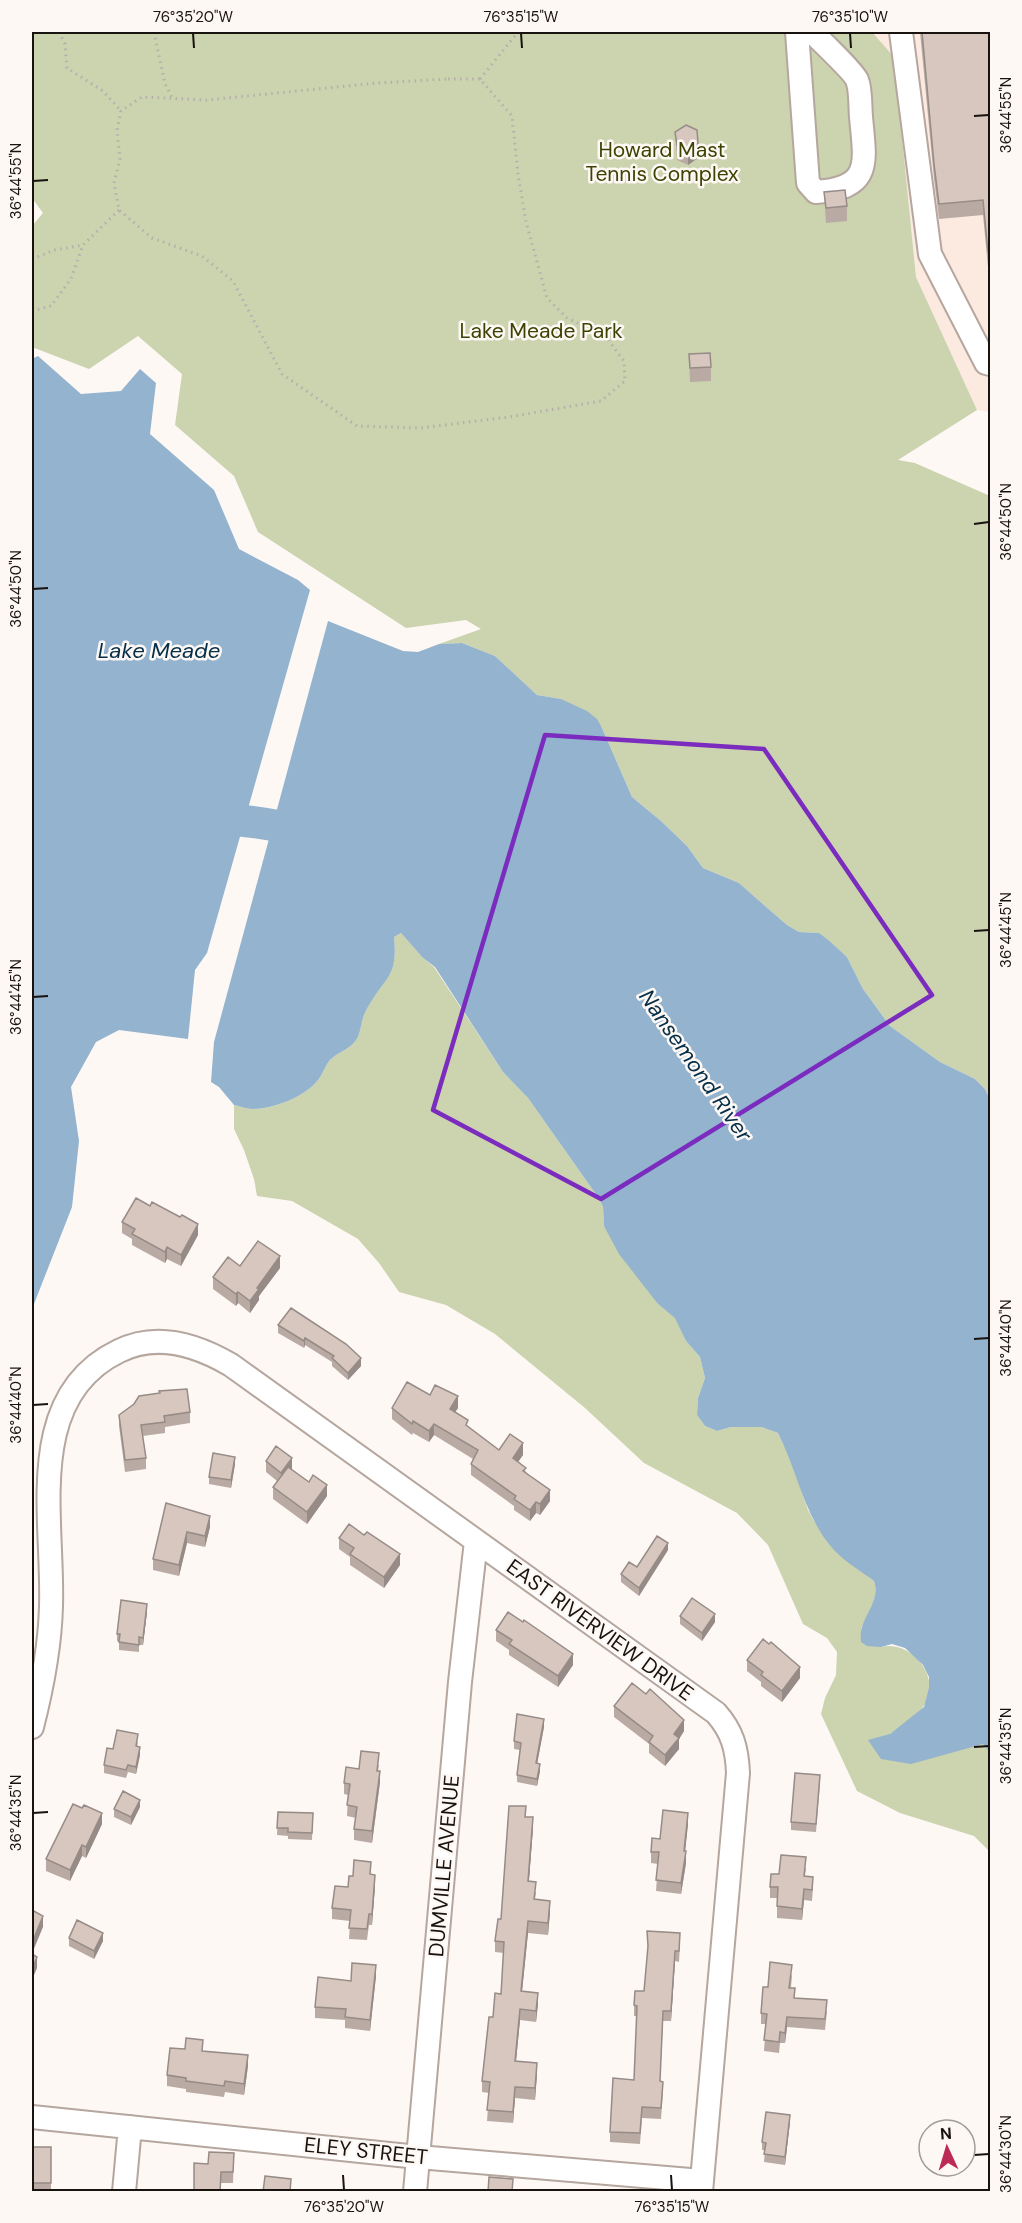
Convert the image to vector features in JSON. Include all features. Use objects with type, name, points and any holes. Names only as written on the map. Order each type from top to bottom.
[{"type":"street","points":[[797,32],[808,183],[816,192],[832,190],[852,183],[860,173],[865,160],[857,79],[812,32]]},
{"type":"street","points":[[901,32],[930,254],[986,363],[990,364]]},
{"type":"street","name":"EAST RIVERVIEW DRIVE","points":[[32,1727],[40,1692],[51,1609],[49,1499],[53,1437],[62,1408],[74,1385],[88,1370],[105,1357],[124,1348],[145,1343],[167,1342],[189,1345],[211,1353],[231,1365],[716,1713],[727,1726],[734,1739],[738,1773],[701,2186]]},
{"type":"street","name":"DUMVILLE AVENUE","points":[[415,2192],[460,1682],[476,1541]]},
{"type":"street","name":"ELEY STREET","points":[[32,2117],[701,2186]]},
{"type":"street","points":[[124,2192],[130,2127]]},
{"type":"path","points":[[59,32],[65,44],[67,68],[103,91],[121,111]]},
{"type":"path","points":[[154,32],[165,84],[173,99]]},
{"type":"path","points":[[480,79],[512,116],[526,222],[547,298],[567,318],[606,337],[624,361],[625,381],[601,401],[509,417],[421,428],[357,426],[282,374],[233,280],[202,256],[152,238],[119,210],[114,183],[120,159],[117,130],[121,111],[142,97],[207,100],[377,83],[480,79],[518,32]]},
{"type":"path","points":[[32,311],[51,306],[71,279],[83,245],[119,210]]},
{"type":"path","points":[[32,259],[55,250],[83,245]]},
{"type":"highlighted area","points":[[545,735],[764,749],[932,995],[601,1199],[433,1110]]},
{"type":"shaded area","points":[[872,32],[990,32],[990,412],[977,410],[916,277],[894,57]]},
{"type":"green space","name":"Lake Meade Park","points":[[32,32],[872,32],[894,57],[916,277],[977,410],[898,460],[915,463],[990,496],[990,1100],[985,1089],[975,1079],[940,1062],[890,1026],[863,989],[847,957],[819,933],[799,932],[787,925],[739,883],[703,868],[687,846],[632,797],[602,728],[561,699],[537,695],[495,656],[462,643],[439,644],[481,629],[466,620],[406,628],[258,532],[234,476],[175,425],[182,374],[138,336],[89,369],[32,347],[32,226],[43,213],[32,198]]},
{"type":"green space","points":[[401,933],[434,967],[503,1072],[528,1098],[600,1200],[603,1207],[604,1226],[658,1304],[676,1318],[686,1341],[700,1357],[705,1378],[698,1398],[697,1415],[705,1426],[717,1431],[731,1427],[761,1427],[778,1433],[790,1457],[814,1521],[835,1550],[874,1581],[874,1600],[861,1629],[881,1647],[893,1646],[913,1655],[922,1664],[930,1685],[928,1696],[920,1711],[890,1734],[911,1763],[983,1743],[990,1753],[990,1852],[974,1836],[900,1813],[857,1791],[821,1714],[825,1698],[836,1675],[837,1652],[827,1638],[803,1624],[768,1545],[737,1513],[644,1463],[585,1408],[495,1334],[446,1305],[399,1292],[379,1263],[358,1239],[292,1201],[257,1196],[254,1179],[234,1129],[234,1105],[248,1109],[269,1107],[297,1097],[320,1078],[330,1060],[358,1037],[366,1011],[392,968],[395,950],[394,937]]},
{"type":"water","name":"Lake Meade","points":[[38,356],[81,394],[121,391],[140,369],[156,383],[150,434],[214,490],[239,549],[298,580],[310,590],[207,953],[195,970],[188,1039],[119,1030],[96,1042],[71,1087],[79,1141],[72,1207],[32,1309],[32,359]]},
{"type":"water","name":"Nansemond River","points":[[328,621],[403,651],[418,652],[439,644],[462,643],[495,656],[537,695],[561,699],[587,711],[597,719],[602,728],[632,797],[687,846],[703,868],[739,883],[787,925],[799,932],[819,933],[827,939],[847,957],[863,989],[890,1026],[940,1062],[975,1079],[985,1089],[990,1100],[990,1753],[983,1744],[911,1764],[881,1759],[868,1740],[890,1734],[924,1707],[929,1688],[929,1677],[923,1665],[905,1648],[892,1644],[881,1647],[867,1646],[861,1642],[861,1629],[874,1599],[874,1581],[843,1558],[824,1537],[808,1509],[778,1433],[761,1427],[731,1427],[717,1431],[705,1426],[697,1415],[698,1398],[705,1378],[700,1357],[686,1341],[675,1318],[658,1304],[619,1254],[604,1226],[603,1207],[600,1200],[528,1098],[503,1072],[435,967],[423,958],[401,933],[394,937],[395,950],[392,968],[366,1011],[358,1037],[330,1060],[320,1078],[305,1092],[269,1107],[248,1109],[234,1105],[219,1087],[211,1082],[214,1042]]},
{"type":"building","points":[[922,32],[990,32],[990,252],[988,252],[983,200],[939,204]]},
{"type":"building","points":[[686,125],[697,130],[698,143],[688,151],[677,145],[675,132]]},
{"type":"building","points":[[845,190],[847,206],[826,208],[824,192]]},
{"type":"building","points":[[710,353],[711,367],[690,368],[689,354]]},
{"type":"building","points":[[136,1198],[150,1206],[152,1202],[198,1224],[181,1255],[167,1247],[165,1252],[132,1234],[135,1229],[122,1222]]},
{"type":"building","points":[[258,1241],[280,1256],[250,1301],[213,1277],[228,1257],[240,1266]]},
{"type":"building","points":[[291,1308],[346,1344],[361,1358],[348,1373],[332,1358],[334,1356],[278,1325]]},
{"type":"building","points":[[407,1382],[430,1395],[435,1385],[458,1396],[450,1409],[468,1420],[466,1425],[499,1450],[510,1434],[523,1443],[513,1458],[526,1468],[523,1471],[550,1490],[540,1504],[536,1502],[530,1510],[514,1499],[516,1496],[471,1464],[478,1450],[434,1424],[429,1431],[413,1421],[412,1424],[392,1408]]},
{"type":"building","points":[[187,1389],[190,1412],[164,1416],[165,1422],[141,1425],[146,1458],[125,1460],[119,1415],[134,1404],[139,1396],[160,1393],[159,1391]]},
{"type":"building","points":[[276,1446],[292,1458],[281,1473],[266,1461]]},
{"type":"building","points":[[213,1453],[235,1457],[231,1480],[209,1477]]},
{"type":"building","points":[[288,1467],[309,1482],[313,1475],[327,1485],[307,1512],[273,1487]]},
{"type":"building","points":[[166,1503],[210,1516],[205,1536],[187,1532],[179,1565],[153,1559]]},
{"type":"building","points":[[349,1524],[364,1535],[367,1532],[400,1554],[384,1577],[350,1554],[354,1548],[339,1538]]},
{"type":"building","points":[[657,1536],[668,1543],[639,1588],[621,1574],[629,1562],[637,1567]]},
{"type":"building","points":[[692,1598],[715,1614],[702,1633],[680,1616]]},
{"type":"building","points":[[121,1600],[147,1604],[143,1638],[139,1637],[139,1645],[119,1642],[120,1634],[117,1634]]},
{"type":"building","points":[[508,1612],[523,1622],[524,1620],[573,1654],[558,1676],[509,1644],[512,1640],[496,1630]]},
{"type":"building","points":[[763,1639],[769,1644],[771,1642],[800,1667],[782,1691],[761,1675],[763,1672],[747,1660]]},
{"type":"building","points":[[632,1683],[646,1694],[650,1689],[684,1720],[674,1734],[679,1738],[665,1755],[649,1742],[653,1736],[614,1706]]},
{"type":"building","points":[[517,1714],[544,1719],[536,1763],[540,1764],[537,1779],[517,1775],[521,1743],[514,1741]]},
{"type":"building","points":[[117,1730],[138,1734],[136,1746],[140,1747],[136,1767],[128,1765],[126,1770],[104,1765],[107,1748],[113,1749]]},
{"type":"building","points":[[361,1751],[379,1753],[377,1771],[380,1771],[372,1831],[354,1829],[357,1807],[347,1805],[350,1784],[344,1783],[346,1767],[359,1769]]},
{"type":"building","points":[[795,1773],[820,1775],[816,1824],[791,1822]]},
{"type":"building","points":[[123,1791],[140,1800],[131,1817],[114,1809]]},
{"type":"building","points":[[73,1804],[82,1808],[84,1805],[102,1813],[86,1847],[82,1845],[70,1870],[46,1859]]},
{"type":"building","points":[[509,1806],[526,1806],[525,1817],[533,1817],[528,1881],[536,1882],[534,1899],[550,1901],[548,1923],[528,1921],[521,1991],[538,1993],[536,2011],[520,2009],[515,2061],[537,2063],[535,2088],[515,2087],[513,2112],[487,2110],[490,2082],[482,2081],[489,2017],[493,2017],[495,1993],[501,1994],[504,1942],[495,1941],[498,1919],[501,1919]]},
{"type":"building","points":[[663,1810],[688,1813],[681,1883],[656,1880],[659,1852],[651,1852],[652,1838],[660,1839]]},
{"type":"building","points":[[278,1812],[313,1813],[312,1833],[288,1832],[288,1828],[277,1828]]},
{"type":"building","points":[[781,1855],[806,1857],[804,1876],[813,1877],[812,1890],[804,1889],[802,1909],[777,1906],[778,1887],[770,1887],[771,1874],[779,1874]]},
{"type":"building","points":[[354,1860],[371,1862],[370,1874],[375,1875],[372,1914],[369,1914],[367,1929],[349,1928],[351,1910],[332,1908],[335,1886],[348,1887],[349,1876],[353,1876]]},
{"type":"building","points":[[32,1910],[43,1916],[32,1943]]},
{"type":"building","points":[[77,1920],[103,1933],[94,1951],[69,1938]]},
{"type":"building","points":[[647,1931],[680,1933],[679,1951],[675,1951],[671,2011],[663,2011],[661,2108],[642,2107],[640,2133],[610,2132],[613,2078],[634,2080],[637,2006],[634,2005],[635,1991],[644,1991]]},
{"type":"building","points":[[32,1954],[37,1957],[32,1969]]},
{"type":"building","points":[[770,1962],[792,1965],[789,1988],[795,1988],[794,1998],[827,2000],[825,2019],[787,2017],[785,2033],[780,2032],[779,2042],[764,2040],[767,2014],[761,2013],[763,1987],[768,1987]]},
{"type":"building","points":[[352,1963],[376,1965],[370,2020],[345,2017],[346,2009],[315,2007],[318,1977],[351,1981]]},
{"type":"building","points":[[186,2038],[203,2040],[202,2051],[248,2055],[244,2084],[225,2081],[224,2086],[186,2081],[186,2078],[167,2075],[170,2048],[185,2049]]},
{"type":"building","points":[[766,2112],[790,2115],[785,2157],[764,2154],[766,2143],[762,2142]]},
{"type":"building","points":[[32,2147],[51,2147],[51,2183],[32,2183]]},
{"type":"building","points":[[209,2152],[234,2153],[233,2172],[221,2172],[220,2192],[194,2192],[194,2163],[208,2164]]},
{"type":"building","points":[[265,2176],[291,2179],[290,2192],[263,2192]]},
{"type":"building","points":[[489,2177],[513,2179],[512,2192],[488,2192]]},
{"type":"waterway","points":[[204,818],[260,823],[315,834]]},
{"type":"park label","name":"Howard Mast Tennis Complex","points":[[662,162]]}]
